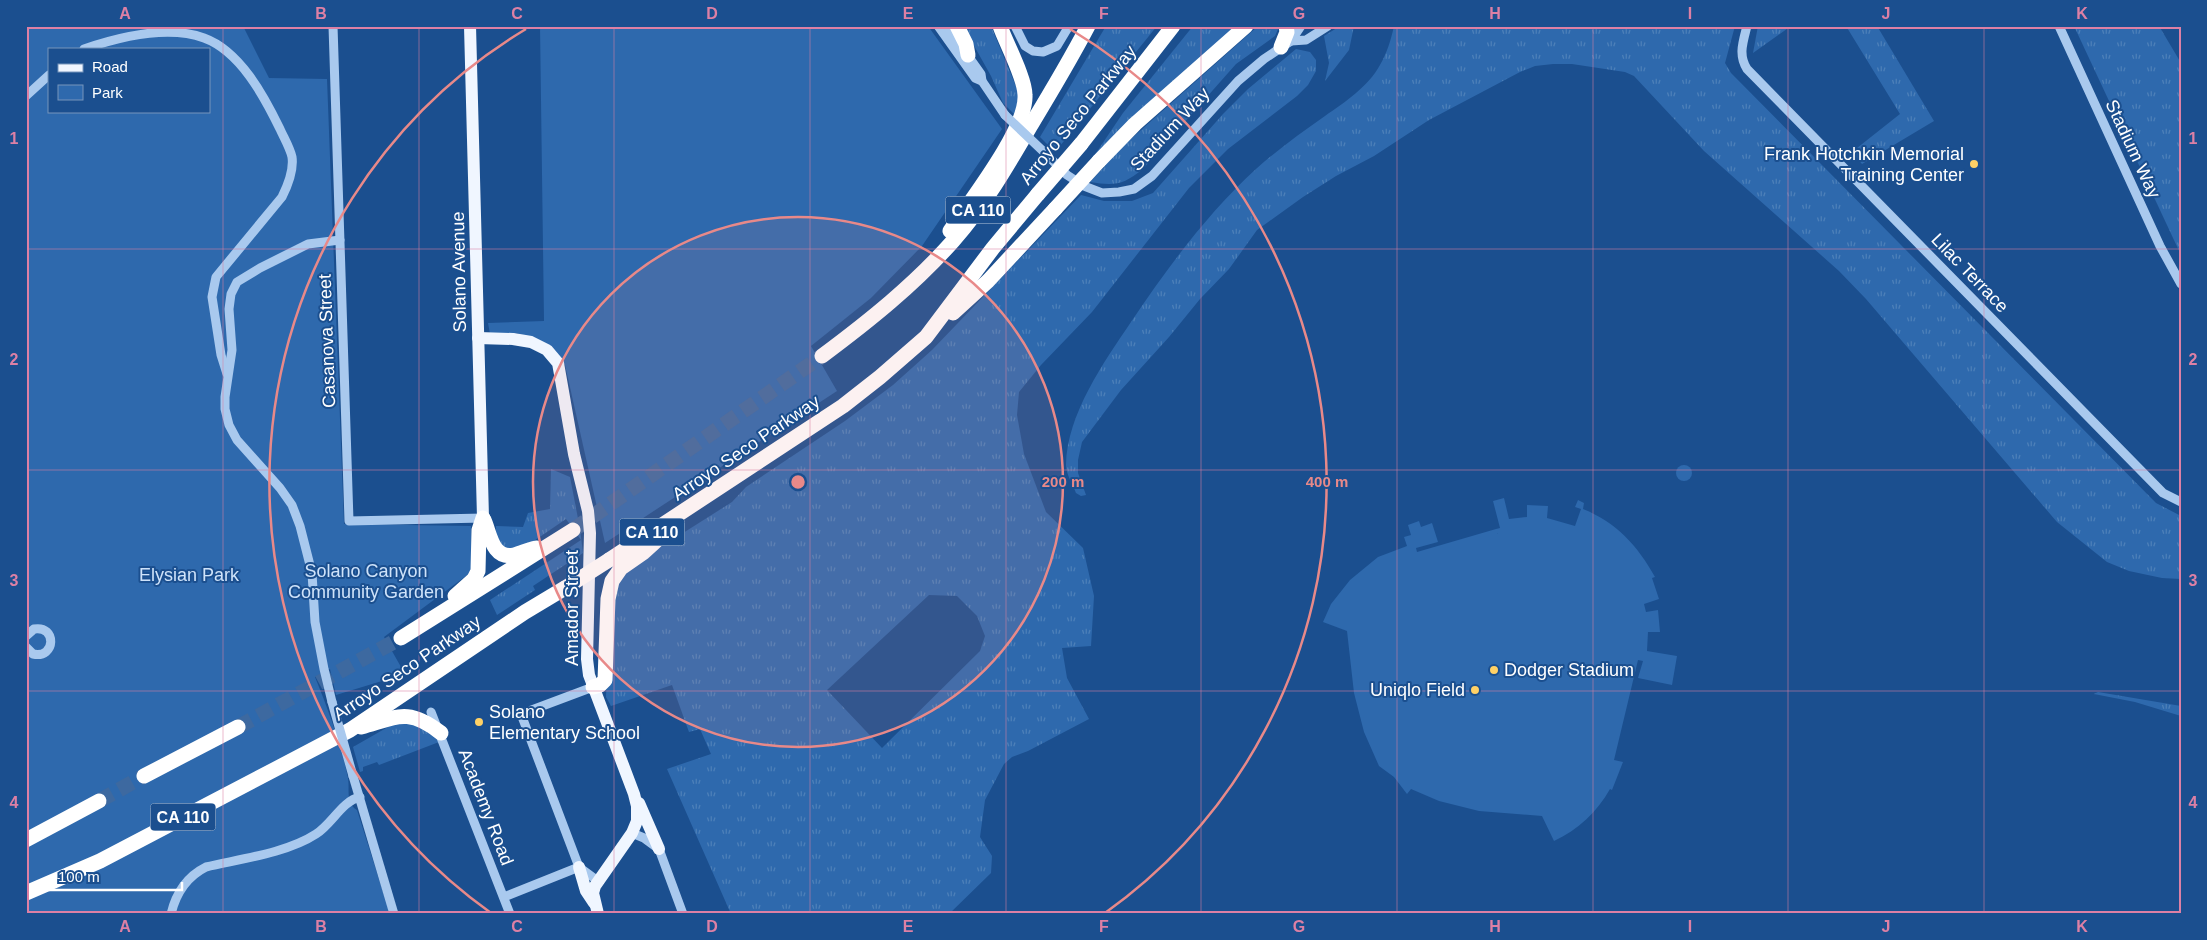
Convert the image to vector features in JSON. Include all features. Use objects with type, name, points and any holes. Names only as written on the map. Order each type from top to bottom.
[{"type":"highway","points":[[957,26],[966,44],[968,55]]},
{"type":"highway","points":[[920,276],[990,172],[1013,133],[1023,110],[1024,87],[1000,26]]},
{"type":"highway","name":"Arroyo Seco Parkway","points":[[822,356],[874,318],[920,276],[954,241],[981,207],[1004,172],[1088,26]]},
{"type":"highway","name":"Arroyo Seco Parkway","points":[[26,894],[100,860],[350,730],[525,612],[566,588],[695,505],[844,406],[926,337],[993,248],[1081,144],[1174,26]]},
{"type":"highway","points":[[926,337],[988,281],[1135,124],[1246,26]]},
{"type":"highway","points":[[1286,26],[1286,44]]},
{"type":"highway","points":[[593,687],[600,685],[605,680],[608,599],[612,581],[616,574],[644,552],[695,505]]},
{"type":"highway","points":[[484,518],[490,540],[495,548],[503,554],[513,556],[527,549],[552,545]]},
{"type":"highway","points":[[443,612],[457,594],[474,579],[478,571],[479,530],[484,518]]},
{"type":"highway","name":"Arroyo Seco Parkway","points":[[401,638],[574,530]]},
{"type":"highway","points":[[350,730],[400,716],[410,716],[428,723],[440,733]]},
{"type":"highway","points":[[144,776],[238,727]]},
{"type":"highway","points":[[26,840],[99,801]]},
{"type":"highway","points":[[26,900],[100,860]]},
{"type":"main road","name":"Solano Avenue","points":[[470,26],[484,518]]},
{"type":"main road","name":"Amador Street","points":[[478,338],[514,339],[531,342],[547,350],[558,363],[574,454],[588,511],[590,551],[587,659],[593,687],[634,794],[638,814],[632,833]]},
{"type":"main road","points":[[634,794],[647,818],[659,849]]},
{"type":"main road","points":[[595,904],[598,881],[632,833]]},
{"type":"main road","points":[[579,867],[586,891],[595,904]]},
{"type":"street","name":"Casanova Street","points":[[333,26],[349,520],[484,518]]},
{"type":"street","name":"Stadium Way","points":[[938,26],[975,78],[982,81]]},
{"type":"street","name":"Stadium Way","points":[[947,26],[981,74],[982,81],[1005,115],[1067,175],[1084,186],[1102,192],[1119,192],[1134,188],[1152,176],[1238,81],[1264,59],[1286,44],[1301,26]]},
{"type":"street","points":[[1015,26],[1022,44],[1033,51],[1048,51],[1061,42],[1069,26]]},
{"type":"street","name":"Stadium Way","points":[[1286,44],[1306,40],[1328,26]]},
{"type":"street","name":"Lilac Terrace","points":[[1747,26],[1741,52],[1742,61],[1747,69],[2164,494],[2181,502]]},
{"type":"street","name":"Stadium Way","points":[[2058,26],[2160,246],[2181,284]]},
{"type":"street","points":[[88,48],[114,41],[164,33],[186,33],[204,38],[219,46],[231,56],[252,82],[270,110],[292,156],[292,168],[282,197],[216,277],[212,287],[221,355],[227,374]]},
{"type":"street","points":[[26,96],[48,76]]},
{"type":"street","points":[[340,240],[308,244],[237,282],[229,309],[232,350],[227,374],[225,409],[229,425],[237,440],[280,488],[292,505],[302,533],[312,573],[315,622],[332,702],[394,914]]},
{"type":"street","points":[[26,622],[34,629],[42,629],[49,634],[51,646],[46,652],[37,655],[26,647]]},
{"type":"street","points":[[26,636],[34,629]]},
{"type":"street","points":[[593,687],[521,714],[579,867],[598,881]]},
{"type":"street","name":"Academy Road","points":[[431,712],[510,914]]},
{"type":"street","points":[[171,914],[179,891],[195,872],[206,867],[298,843],[330,824],[351,800],[360,797]]},
{"type":"street","points":[[632,833],[644,838],[659,849],[683,914]]},
{"type":"street","points":[[504,897],[579,867]]},
{"type":"green space","name":"Elysian Park","points":[[26,26],[243,26],[269,78],[327,79],[344,524],[471,526],[472,567],[470,573],[384,637],[405,674],[336,695],[330,669],[315,677],[342,752],[348,778],[349,800],[357,810],[390,914],[26,914]]},
{"type":"green space","points":[[540,26],[928,26],[1002,129],[922,246],[871,298],[811,346],[837,391],[605,543],[565,365],[543,343],[517,333],[490,334],[488,323],[544,321]]},
{"type":"green space","points":[[963,26],[991,26],[1020,96],[1016,116],[1003,103],[991,76]]},
{"type":"green space","points":[[1106,26],[1157,26],[1055,152],[1040,137]]},
{"type":"green space","points":[[1193,26],[1237,26],[1094,156],[1123,113]]},
{"type":"green space","points":[[1258,26],[1275,26],[1278,29],[1275,36],[1236,64],[1143,169],[1130,178],[1118,183],[1090,182],[1106,165],[1104,163]]},
{"type":"green space","points":[[1340,26],[1354,26],[1349,50],[1325,81],[1329,63],[1324,36]]},
{"type":"green space","points":[[1394,26],[1735,26],[1725,63],[1731,73],[2156,503],[2181,516],[2181,579],[2162,578],[2129,571],[2107,562],[2057,522],[1866,299],[1839,271],[1704,151],[1634,76],[1625,72],[1572,64],[1535,66],[1520,72],[1429,120],[1374,156],[1336,176],[1303,197],[1257,230],[1229,269],[1200,299],[1169,337],[1121,390],[1082,442],[1078,460],[1078,473],[1086,495],[1081,496],[1076,493],[1066,468],[1068,446],[1073,427],[1089,389],[1131,322],[1189,242],[1238,186],[1272,155],[1363,87],[1375,73],[1385,56]]},
{"type":"green space","points":[[1758,26],[1791,26],[1753,53]]},
{"type":"green space","points":[[1846,26],[1877,26],[1934,121],[1862,164],[1852,152],[1900,114]]},
{"type":"green space","points":[[2074,26],[2159,26],[2181,63],[2181,255]]},
{"type":"green space","points":[[1296,49],[1310,52],[1316,60],[1316,71],[1308,85],[1297,96],[1228,149],[1189,188],[1092,312],[1041,365],[1019,392],[1017,415],[1024,454],[1046,512],[1083,548],[1094,596],[1091,646],[1062,648],[1067,678],[1089,719],[1028,751],[1012,757],[1004,764],[985,800],[980,837],[992,856],[991,873],[949,914],[731,914],[667,769],[711,754],[700,729],[689,732],[672,685],[611,706],[606,697],[610,601],[617,580],[631,566],[732,502],[746,487],[845,421],[893,385],[932,350],[1081,195],[1104,201],[1132,201],[1153,193],[1223,114],[1248,89]],"holes":[[[929,595],[957,596],[977,616],[985,636],[980,651],[882,748],[827,690]]]},
{"type":"green space","points":[[1684,465],[1690,467],[1692,473],[1690,479],[1684,481],[1678,479],[1676,473],[1678,467]]},
{"type":"green space","points":[[551,469],[570,477],[580,529],[583,553],[533,586],[535,590],[497,615],[490,600],[581,540],[566,519],[525,547],[503,550],[492,532],[496,531],[496,526],[523,527],[528,513],[550,509]]},
{"type":"green space","name":"Dodger Stadium","points":[[1504,498],[1509,519],[1527,517],[1527,505],[1548,506],[1547,518],[1575,526],[1581,509],[1575,507],[1578,500],[1584,503],[1583,509],[1606,521],[1625,536],[1641,555],[1655,577],[1652,578],[1659,599],[1644,604],[1646,612],[1658,610],[1660,632],[1648,632],[1647,651],[1677,656],[1672,685],[1638,678],[1643,661],[1638,660],[1614,760],[1623,762],[1612,790],[1610,789],[1586,820],[1563,837],[1554,841],[1542,816],[1479,811],[1439,801],[1411,789],[1407,794],[1394,777],[1379,766],[1364,732],[1354,693],[1347,631],[1323,622],[1331,604],[1350,580],[1378,557],[1407,546],[1404,537],[1411,535],[1408,525],[1419,521],[1421,527],[1432,523],[1438,542],[1416,548],[1417,552],[1500,528],[1493,501]]},
{"type":"green space","points":[[2098,692],[2181,706],[2181,716],[2135,702],[2094,694]]},
{"type":"green space","points":[[408,721],[426,727],[439,742],[379,765],[377,762],[363,767],[363,771],[360,772],[353,747],[395,723]]},
{"type":"tunnel","points":[[573,530],[822,356]]},
{"type":"tunnel","points":[[238,727],[401,638]]},
{"type":"tunnel","points":[[99,801],[144,776]]},
{"type":"place","name":"Frank Hotchkin Memorial Training Center","points":[[1974,164]]},
{"type":"place","name":"Dodger Stadium","points":[[1494,670]]},
{"type":"place","name":"Uniqlo Field","points":[[1475,690]]},
{"type":"place","name":"Solano Elementary School","points":[[479,722]]},
{"type":"park label","name":"Solano Canyon Community Garden","points":[[366,581]]}]
